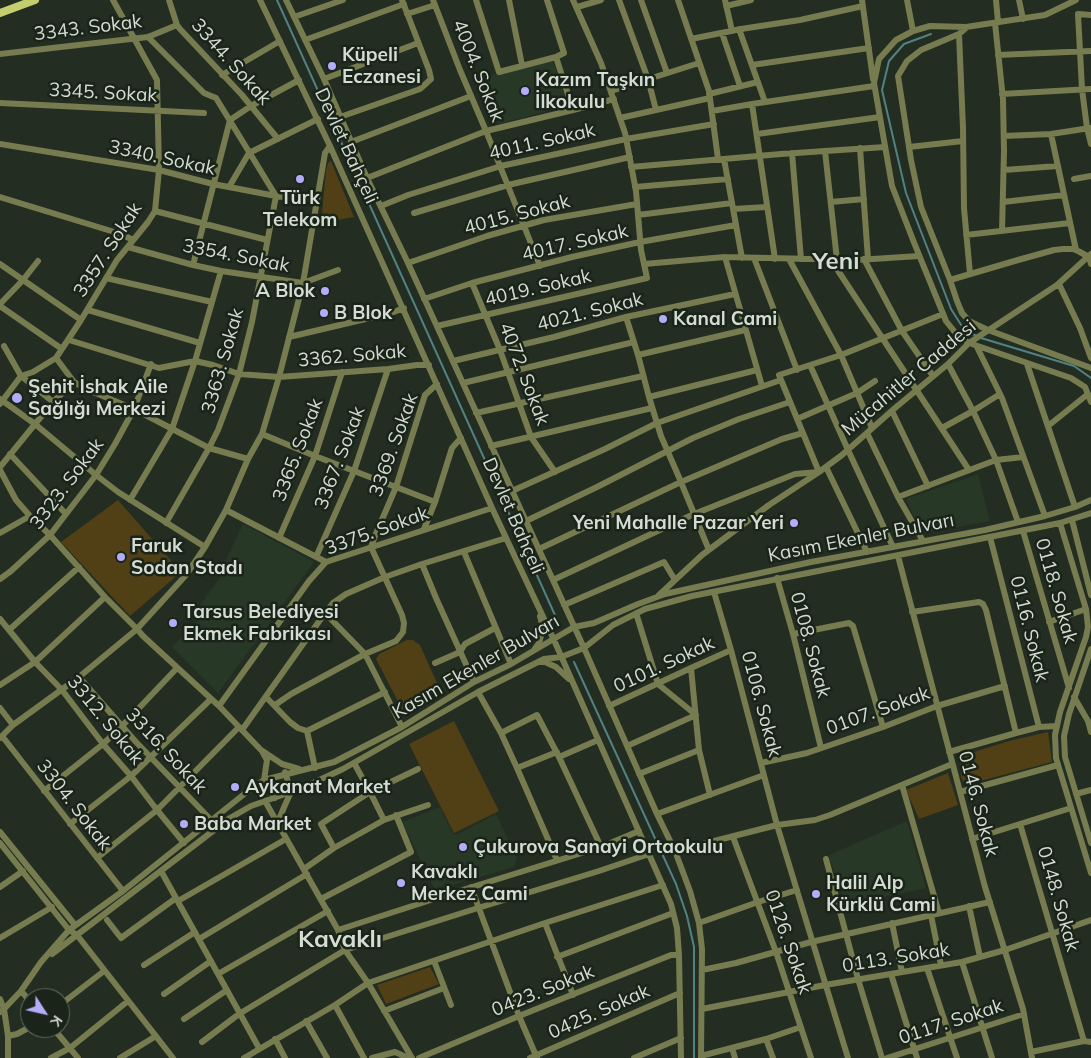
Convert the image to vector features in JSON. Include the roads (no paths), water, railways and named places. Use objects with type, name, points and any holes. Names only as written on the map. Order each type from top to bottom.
[{"type":"main road","points":[[0,13],[35,0]]},
{"type":"street","name":"3357. Sokak","points":[[1,402],[21,376],[33,372],[56,358],[88,310],[117,260],[155,211],[159,170],[157,80],[112,0]]},
{"type":"street","name":"3344. Sokak","points":[[169,0],[177,25],[251,106],[278,139]]},
{"type":"street","name":"Devlet Bahçeli","points":[[260,0],[318,119],[404,308],[671,904],[677,928],[679,955],[681,1058]]},
{"type":"street","name":"Devlet Bahçeli","points":[[286,0],[492,446],[675,851],[690,891],[699,923],[702,949],[701,1057]]},
{"type":"street","points":[[294,17],[343,0]]},
{"type":"street","points":[[476,0],[500,72],[556,57],[564,53],[547,0]]},
{"type":"street","points":[[509,0],[522,65]]},
{"type":"street","points":[[573,0],[601,64],[626,139],[635,187],[644,264],[725,257],[834,260],[919,256]]},
{"type":"street","points":[[577,7],[600,0]]},
{"type":"street","points":[[620,0],[648,79],[656,110]]},
{"type":"street","points":[[641,0],[667,73]]},
{"type":"street","points":[[678,0],[710,96],[721,159],[728,179],[742,258]]},
{"type":"street","points":[[732,31],[726,3],[751,0]]},
{"type":"street","points":[[907,0],[913,30]]},
{"type":"street","points":[[996,0],[1004,136],[1002,231]]},
{"type":"street","points":[[1019,0],[1023,19]]},
{"type":"street","points":[[874,85],[880,60],[896,40],[913,30],[930,26],[966,27],[1045,15],[1076,0]]},
{"type":"street","points":[[305,40],[403,2],[431,79],[420,89],[340,118]]},
{"type":"street","points":[[407,14],[434,2]]},
{"type":"street","name":"4004. Sokak","points":[[434,2],[470,96],[486,130],[540,266]]},
{"type":"street","points":[[691,39],[800,20],[863,3],[874,85],[892,186],[946,321],[958,336],[977,347],[1071,378],[1085,387],[1091,402]]},
{"type":"street","points":[[1091,15],[1078,14],[1082,89],[1091,144]]},
{"type":"street","name":"3343. Sokak","points":[[0,54],[148,37],[177,25]]},
{"type":"street","points":[[966,27],[959,34],[921,50],[907,61],[898,76],[921,207],[962,313],[969,321],[988,330],[1091,368]]},
{"type":"street","points":[[740,29],[765,102]]},
{"type":"street","points":[[722,33],[740,86]]},
{"type":"street","points":[[959,34],[964,208],[970,274]]},
{"type":"street","points":[[148,37],[204,93],[216,98],[276,196]]},
{"type":"street","points":[[222,75],[280,41]]},
{"type":"street","points":[[324,79],[418,43]]},
{"type":"street","points":[[752,65],[869,48]]},
{"type":"street","points":[[998,55],[1091,51]]},
{"type":"street","points":[[556,57],[573,110]]},
{"type":"street","points":[[611,91],[699,63]]},
{"type":"street","points":[[193,265],[230,120],[251,106],[299,80]]},
{"type":"street","points":[[620,118],[758,82]]},
{"type":"street","points":[[712,110],[874,85]]},
{"type":"street","points":[[1002,94],[1091,89]]},
{"type":"street","points":[[351,142],[470,96]]},
{"type":"street","points":[[367,178],[486,130],[614,99]]},
{"type":"street","name":"3345. Sokak","points":[[0,103],[204,113]]},
{"type":"street","points":[[752,104],[774,259]]},
{"type":"street","points":[[757,134],[880,117]]},
{"type":"street","points":[[229,187],[249,153],[318,119]]},
{"type":"street","name":"4011. Sokak","points":[[381,206],[500,166],[626,139],[714,124]]},
{"type":"street","points":[[1004,136],[1051,134],[1089,128]]},
{"type":"street","points":[[1051,134],[1076,250]]},
{"type":"street","points":[[909,147],[963,141]]},
{"type":"street","name":"3340. Sokak","points":[[0,144],[159,170],[214,184],[276,196],[317,200]]},
{"type":"street","points":[[1,737],[13,725],[79,678],[137,629],[186,576],[226,510],[248,459],[262,434],[279,377],[303,283],[325,153],[330,146]]},
{"type":"street","points":[[632,167],[885,147]]},
{"type":"street","points":[[860,148],[866,259],[902,331],[933,376]]},
{"type":"street","points":[[825,151],[831,202],[834,260],[883,339],[969,470]]},
{"type":"street","points":[[792,153],[801,259]]},
{"type":"street","points":[[414,213],[508,186],[630,157]]},
{"type":"street","points":[[1004,170],[1058,166]]},
{"type":"street","points":[[1074,179],[1091,176]]},
{"type":"street","points":[[635,187],[728,179]]},
{"type":"street","points":[[1003,202],[1064,195]]},
{"type":"street","name":"3363. Sokak","points":[[166,523],[218,430],[239,374],[252,322],[276,196]]},
{"type":"street","points":[[0,197],[121,234],[133,240]]},
{"type":"street","points":[[831,202],[864,199]]},
{"type":"street","name":"4015. Sokak","points":[[408,263],[487,236],[544,220],[637,204]]},
{"type":"street","points":[[638,214],[732,206],[768,207]]},
{"type":"street","points":[[155,211],[267,240]]},
{"type":"street","points":[[966,235],[1070,223]]},
{"type":"street","name":"4017. Sokak","points":[[424,299],[472,283],[572,257],[640,242],[736,225]]},
{"type":"street","name":"3354. Sokak","points":[[128,247],[221,271],[303,283],[338,270]]},
{"type":"street","points":[[950,280],[1054,250],[1076,250],[1090,256],[1091,264]]},
{"type":"street","name":"Mücahitler Caddesi","points":[[656,597],[709,550],[848,450],[948,364],[969,343],[1059,284],[1090,256]]},
{"type":"street","points":[[725,257],[762,386]]},
{"type":"street","points":[[754,258],[797,370]]},
{"type":"street","points":[[789,259],[841,354],[857,393],[869,430],[898,497],[923,541]]},
{"type":"street","points":[[38,261],[24,280],[0,305],[62,349]]},
{"type":"street","points":[[0,264],[81,320]]},
{"type":"street","name":"4019. Sokak","points":[[436,326],[647,278],[644,264]]},
{"type":"street","points":[[130,500],[172,429],[195,361],[221,271]]},
{"type":"street","points":[[106,278],[212,302]]},
{"type":"street","name":"4072. Sokak","points":[[472,283],[500,350],[531,437],[555,472]]},
{"type":"street","points":[[1059,284],[1080,328],[1091,358]]},
{"type":"street","name":"4021. Sokak","points":[[452,361],[554,337],[626,317],[735,294]]},
{"type":"street","points":[[290,336],[382,315],[404,308]]},
{"type":"street","points":[[88,310],[200,343]]},
{"type":"street","points":[[553,580],[694,514],[795,474],[819,472],[779,375],[883,339],[943,314]]},
{"type":"street","points":[[626,317],[661,436],[709,550]]},
{"type":"street","points":[[638,355],[745,330]]},
{"type":"street","points":[[69,340],[159,368],[195,361]]},
{"type":"street","points":[[462,383],[634,342]]},
{"type":"street","points":[[4,346],[21,376],[53,402]]},
{"type":"street","points":[[977,347],[1000,394],[1044,516]]},
{"type":"street","points":[[56,358],[74,382],[86,389],[134,409],[209,448],[248,459]]},
{"type":"street","name":"3362. Sokak","points":[[195,361],[239,374],[279,377],[429,365]]},
{"type":"street","name":"3323. Sokak","points":[[0,579],[50,535],[96,475],[134,409],[151,364]]},
{"type":"street","points":[[948,364],[996,460],[1018,522]]},
{"type":"street","points":[[1027,364],[1075,507]]},
{"type":"street","points":[[810,365],[893,547]]},
{"type":"street","name":"3367. Sokak","points":[[316,557],[354,471],[388,369]]},
{"type":"street","points":[[649,397],[757,370]]},
{"type":"street","name":"3365. Sokak","points":[[279,538],[315,456],[342,372]]},
{"type":"street","points":[[476,413],[643,376]]},
{"type":"street","points":[[512,491],[657,423],[780,380]]},
{"type":"street","points":[[797,419],[857,393],[875,381]]},
{"type":"street","points":[[74,382],[53,402],[0,469],[16,500],[143,636],[219,706],[261,750],[282,764],[305,770]]},
{"type":"street","name":"3369. Sokak","points":[[371,547],[396,487],[425,395],[437,384]]},
{"type":"street","points":[[942,428],[973,412],[1000,394]]},
{"type":"street","points":[[1048,426],[1088,394]]},
{"type":"street","points":[[1,402],[35,424],[96,475],[130,500],[205,547]]},
{"type":"street","points":[[526,521],[693,438],[790,402]]},
{"type":"street","points":[[492,446],[652,408]]},
{"type":"street","points":[[892,411],[928,486]]},
{"type":"street","points":[[539,550],[681,482],[782,438],[803,433]]},
{"type":"street","points":[[262,434],[435,502]]},
{"type":"street","points":[[424,529],[435,502],[452,448],[462,438]]},
{"type":"street","points":[[10,454],[66,514]]},
{"type":"street","points":[[898,497],[996,460],[1023,457]]},
{"type":"street","points":[[826,467],[867,552]]},
{"type":"street","name":"Kasım Ekenler Bulvarı","points":[[41,962],[75,925],[123,891],[264,780],[334,762],[402,727],[474,682],[511,664],[574,628],[594,624],[638,604],[672,592],[811,562],[985,530],[1044,516],[1091,500]]},
{"type":"street","name":"3375. Sokak","points":[[219,706],[309,581],[326,562],[492,508]]},
{"type":"street","points":[[226,510],[326,562]]},
{"type":"street","name":"Kasım Ekenler Bulvarı","points":[[41,962],[230,818],[251,806],[320,780],[354,763],[478,692],[544,658],[561,657],[584,648],[613,625],[645,609],[692,596],[778,578],[1060,524],[1091,513]]},
{"type":"street","points":[[0,533],[30,516]]},
{"type":"street","points":[[1072,520],[1091,595]]},
{"type":"street","points":[[1060,524],[1086,609],[1088,627],[1060,712],[1055,735],[1056,758],[1091,873]]},
{"type":"street","name":"0118. Sokak","points":[[1023,531],[1068,688]]},
{"type":"street","name":"0116. Sokak","points":[[990,537],[1039,728]]},
{"type":"street","points":[[97,858],[157,810],[240,728],[266,697],[334,603],[346,594],[385,577],[506,538]]},
{"type":"street","points":[[274,705],[365,654],[396,641],[403,632],[404,623],[402,615],[371,547]]},
{"type":"street","points":[[464,552],[511,664]]},
{"type":"street","name":"0146. Sokak","points":[[898,556],[972,839],[1024,1014],[1032,1055]]},
{"type":"street","points":[[564,605],[664,562],[675,580]]},
{"type":"street","points":[[422,564],[474,682]]},
{"type":"street","points":[[9,630],[79,567]]},
{"type":"street","name":"0108. Sokak","points":[[778,578],[821,748]]},
{"type":"street","name":"0106. Sokak","points":[[714,592],[777,825],[811,942],[848,1058]]},
{"type":"street","points":[[0,684],[35,662],[105,597]]},
{"type":"street","points":[[912,612],[979,602],[983,604],[1016,732]]},
{"type":"street","points":[[533,651],[539,643],[541,636],[542,624],[539,608]]},
{"type":"street","points":[[1049,622],[1086,609]]},
{"type":"street","points":[[325,613],[365,654],[402,727]]},
{"type":"street","points":[[636,613],[658,684],[696,715]]},
{"type":"street","name":"3312. Sokak","points":[[0,619],[35,662],[62,690],[184,844]]},
{"type":"street","points":[[793,634],[849,623],[853,626],[884,727]]},
{"type":"street","points":[[435,663],[460,652],[465,644],[495,628]]},
{"type":"street","points":[[1091,649],[1068,714],[1064,736],[1065,757],[1091,843]]},
{"type":"street","name":"0101. Sokak","points":[[609,706],[731,650]]},
{"type":"street","points":[[534,663],[545,662],[556,667],[573,683]]},
{"type":"street","points":[[44,791],[103,744],[177,668]]},
{"type":"street","points":[[691,668],[699,750],[710,795]]},
{"type":"street","name":"3316. Sokak","points":[[79,678],[212,822]]},
{"type":"street","name":"0107. Sokak","points":[[761,763],[807,753],[884,727],[937,706],[1005,686]]},
{"type":"street","points":[[266,697],[290,722],[298,728],[308,731],[385,692]]},
{"type":"street","points":[[478,692],[501,733],[557,860]]},
{"type":"street","points":[[1074,698],[1089,720],[1091,732]]},
{"type":"street","points":[[70,824],[131,776],[211,699]]},
{"type":"street","points":[[0,708],[13,725]]},
{"type":"street","points":[[626,746],[696,715]]},
{"type":"street","points":[[501,733],[537,716],[558,755],[601,847]]},
{"type":"street","points":[[949,752],[1016,732],[1057,726]]},
{"type":"street","points":[[308,731],[315,768]]},
{"type":"street","name":"3304. Sokak","points":[[1,737],[123,891]]},
{"type":"street","points":[[517,768],[598,740]]},
{"type":"street","points":[[261,750],[267,760],[264,780],[275,798]]},
{"type":"street","points":[[639,774],[699,750]]},
{"type":"street","points":[[354,763],[384,820]]},
{"type":"street","points":[[280,828],[280,817],[291,792],[282,764]]},
{"type":"street","points":[[675,851],[777,825],[815,820],[952,764]]},
{"type":"street","points":[[960,792],[1058,766]]},
{"type":"street","points":[[334,848],[321,824],[370,792],[418,769]]},
{"type":"street","points":[[657,814],[764,775]]},
{"type":"street","points":[[902,785],[939,913]]},
{"type":"street","points":[[1076,794],[1091,790]]},
{"type":"street","points":[[265,801],[328,911],[338,930],[345,950],[368,983],[412,1058]]},
{"type":"street","points":[[199,939],[305,872],[334,848],[384,820],[428,805]]},
{"type":"street","points":[[972,839],[1071,808]]},
{"type":"street","points":[[321,899],[411,852],[396,815]]},
{"type":"street","name":"0148. Sokak","points":[[1020,824],[1052,934],[1088,1041]]},
{"type":"street","points":[[338,930],[601,847],[639,831]]},
{"type":"street","points":[[0,832],[75,925],[77,936]]},
{"type":"street","name":"0126. Sokak","points":[[734,837],[776,952],[811,1058]]},
{"type":"street","points":[[107,920],[121,938],[177,899],[286,838]]},
{"type":"street","points":[[1,846],[69,930],[77,936],[172,1058]]},
{"type":"street","points":[[202,1042],[239,1014],[345,950],[649,854]]},
{"type":"street","points":[[826,859],[858,979],[882,1058]]},
{"type":"street","points":[[0,887],[23,871]]},
{"type":"street","points":[[161,871],[259,1048]]},
{"type":"street","points":[[244,1058],[368,983],[545,923],[663,886]]},
{"type":"street","points":[[471,887],[534,1057]]},
{"type":"street","points":[[699,923],[797,890]]},
{"type":"street","points":[[702,970],[736,963],[811,942],[990,902]]},
{"type":"street","points":[[969,906],[980,957]]},
{"type":"street","points":[[0,938],[52,907]]},
{"type":"street","points":[[218,974],[328,911]]},
{"type":"street","points":[[557,957],[673,912]]},
{"type":"street","points":[[931,915],[941,965]]},
{"type":"street","name":"0113. Sokak","points":[[702,1010],[825,985],[962,962],[1005,950],[1091,920]]},
{"type":"street","points":[[545,923],[573,995]]},
{"type":"street","points":[[892,923],[902,972]]},
{"type":"street","points":[[144,965],[195,932]]},
{"type":"street","name":"0423. Sokak","points":[[419,1058],[671,955],[679,955]]},
{"type":"street","points":[[164,994],[211,961]]},
{"type":"street","points":[[434,961],[451,1005]]},
{"type":"street","points":[[23,988],[41,962]]},
{"type":"street","points":[[962,962],[992,1058]]},
{"type":"street","points":[[928,968],[957,1058]]},
{"type":"street","points":[[70,997],[104,971]]},
{"type":"street","points":[[891,974],[917,1058]]},
{"type":"street","points":[[384,1011],[444,988]]},
{"type":"street","points":[[184,1019],[227,990]]},
{"type":"street","points":[[2,1010],[20,992]]},
{"type":"street","name":"0425. Sokak","points":[[534,1057],[680,993]]},
{"type":"street","points":[[0,999],[8,1036],[8,1058]]},
{"type":"street","points":[[51,1058],[70,1048],[128,1001]]},
{"type":"street","points":[[335,1004],[364,1058]]},
{"type":"street","name":"0117. Sokak","points":[[887,1058],[1024,1014]]},
{"type":"street","points":[[306,1021],[327,1058]]},
{"type":"street","points":[[701,1057],[766,1039],[801,1026]]},
{"type":"street","points":[[8,1036],[20,1032]]},
{"type":"street","points":[[120,1058],[156,1036]]},
{"type":"street","points":[[62,1038],[78,1058]]},
{"type":"street","points":[[634,1058],[681,1038]]},
{"type":"street","points":[[275,1039],[285,1058]]},
{"type":"street","points":[[766,1039],[773,1058]]},
{"type":"street","points":[[1032,1055],[1088,1041]]},
{"type":"street","points":[[732,1048],[735,1058]]},
{"type":"street","points":[[372,1058],[395,1052],[408,1058]]},
{"type":"waterway","points":[[277,0],[559,624]]},
{"type":"waterway","points":[[931,34],[904,44],[889,61],[882,90],[906,193],[951,309],[965,331],[977,336]]},
{"type":"waterway","points":[[981,338],[1074,366],[1091,378]]},
{"type":"waterway","points":[[574,662],[676,884],[687,916],[694,947],[694,1058]]},
{"type":"place","name":"Küpeli Eczanesi","points":[[332,66]]},
{"type":"place","name":"Kazım Taşkın İlkokulu","points":[[525,91]]},
{"type":"place","name":"Türk Telekom","points":[[300,179]]},
{"type":"place","name":"A Blok","points":[[325,291]]},
{"type":"place","name":"B Blok","points":[[324,313]]},
{"type":"place","name":"Kanal Cami","points":[[663,319]]},
{"type":"place","name":"Şehit İshak Aile Sağlığı Merkezi","points":[[17,398]]},
{"type":"place","name":"Yeni Mahalle Pazar Yeri","points":[[794,523]]},
{"type":"place","name":"Faruk Sodan Stadı","points":[[121,557]]},
{"type":"place","name":"Tarsus Belediyesi Ekmek Fabrikası","points":[[173,623]]},
{"type":"place","name":"Aykanat Market","points":[[235,787]]},
{"type":"place","name":"Baba Market","points":[[184,824]]},
{"type":"place","name":"Çukurova Sanayi Ortaokulu","points":[[463,847]]},
{"type":"place","name":"Kavaklı Merkez Cami","points":[[401,883]]},
{"type":"place","name":"Halil Alp Kürklü Cami","points":[[816,894]]},
{"type":"district","name":"Yeni","points":[[836,262]]},
{"type":"district","name":"Kavaklı","points":[[340,940]]}]
